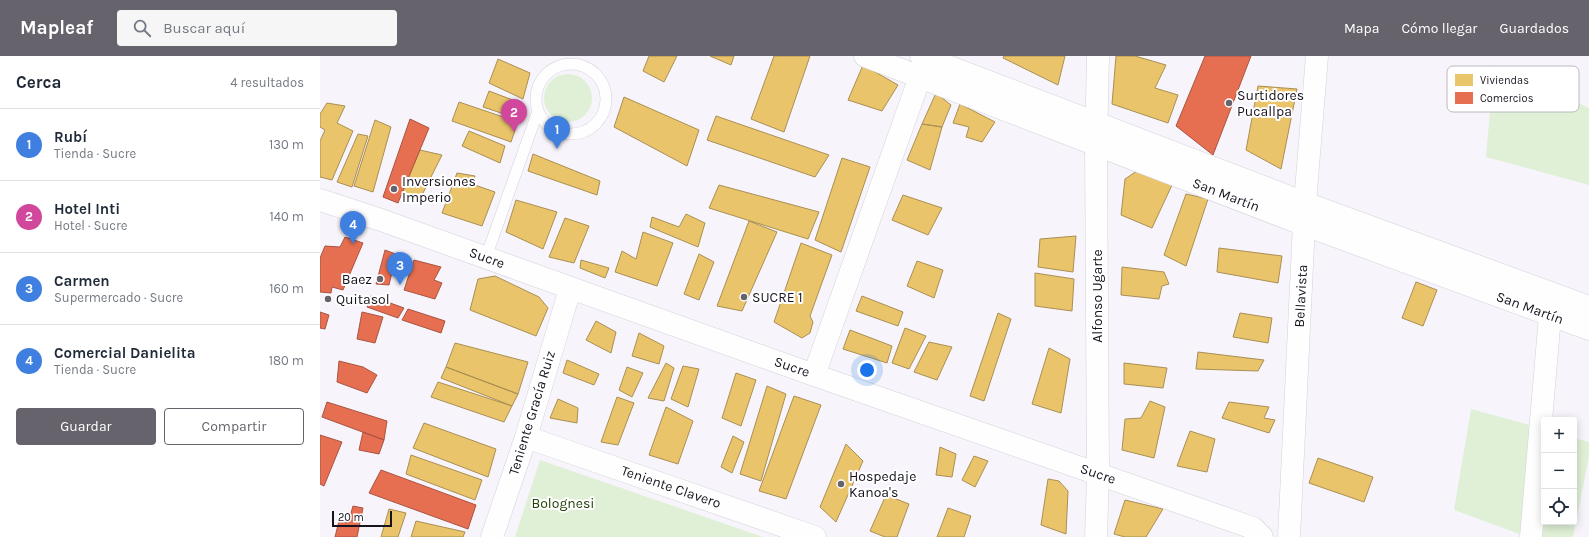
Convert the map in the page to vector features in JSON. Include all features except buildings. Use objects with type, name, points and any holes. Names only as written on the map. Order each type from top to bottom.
[{"type":"street","name":"San Martín","points":[[865,56],[922,64],[1097,123],[1306,203],[1589,307]]},
{"type":"street","name":"Alfonso Ugarte","points":[[1096,537],[1098,474],[1096,146],[1098,56]]},
{"type":"street","name":"Bellavista","points":[[1289,537],[1304,225],[1317,56]]},
{"type":"street","name":"San Martín","points":[[922,64],[1096,146],[1304,225],[1589,329]]},
{"type":"street","points":[[814,375],[922,64]]},
{"type":"street","name":"Sucre","points":[[320,200],[486,257],[570,289],[814,375],[1254,528],[1262,537]]},
{"type":"street","name":"Teniente Gracía Ruiz","points":[[492,537],[526,437],[570,289]]},
{"type":"street","points":[[1531,537],[1550,316],[1550,293]]},
{"type":"street","name":"Teniente Clavero","points":[[526,437],[815,537]]},
{"type":"lane","points":[[486,257],[538,111],[536,100],[539,84],[542,78],[550,70],[561,65],[572,63],[584,65],[598,76],[606,91],[606,103],[603,114],[596,124],[575,134],[564,133],[553,129],[544,121],[538,111]]},
{"type":"green space","points":[[568,74],[577,76],[585,81],[590,89],[592,98],[590,107],[585,115],[577,120],[568,122],[559,120],[551,115],[546,107],[544,98],[546,89],[551,81],[559,76]]},
{"type":"green space","points":[[1579,103],[1589,108],[1589,185],[1486,157],[1490,112],[1579,112]]},
{"type":"green space","points":[[1471,409],[1541,428],[1541,525],[1575,525],[1573,537],[1528,537],[1454,510]]},
{"type":"green space","points":[[1577,439],[1589,442],[1589,456],[1577,517]]},
{"type":"green space","name":"Bolognesi","points":[[540,460],[763,537],[515,537]]},
{"type":"place","name":"Surtidores Pucallpa","points":[[1229,103]]},
{"type":"place","name":"Hotel Inti","points":[[514,132]]},
{"type":"place","name":"Rubí","points":[[557,149]]},
{"type":"place","name":"Inversiones Imperio","points":[[394,189]]},
{"type":"place","name":"Comercial Danielita","points":[[353,244]]},
{"type":"place","name":"Baez","points":[[380,279]]},
{"type":"place","name":"Carmen","points":[[400,285]]},
{"type":"place","name":"SUCRE 1","points":[[744,297]]},
{"type":"place","name":"Quitasol","points":[[328,299]]},
{"type":"place","name":"Hospedaje Kanoa's","points":[[841,484]]}]
